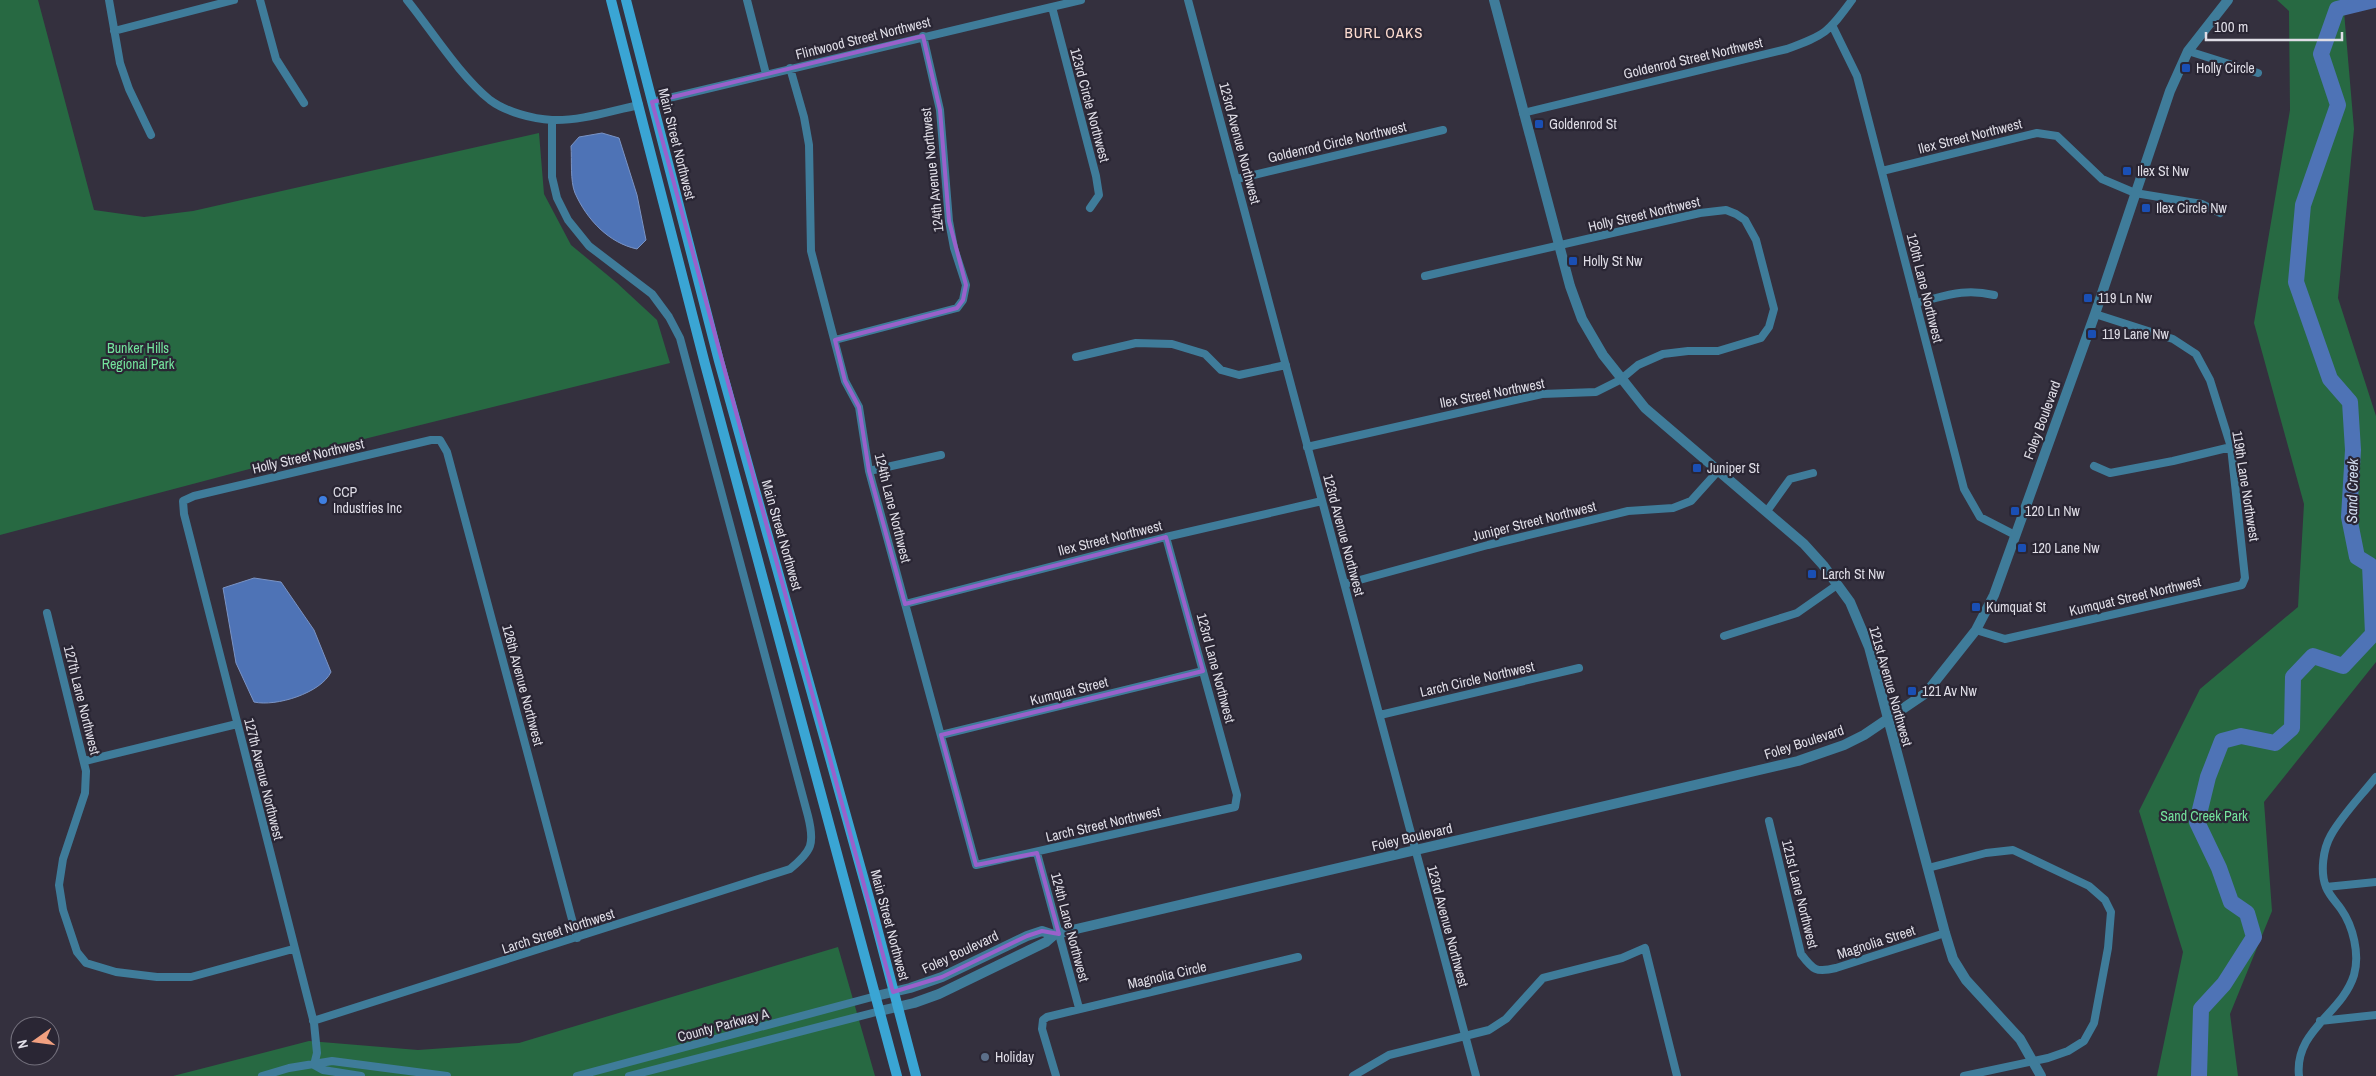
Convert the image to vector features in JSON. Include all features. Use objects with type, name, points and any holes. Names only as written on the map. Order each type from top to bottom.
[{"type":"main road","name":"Main Street Northwest","points":[[611,0],[710,383],[897,1076]]},
{"type":"main road","name":"Main Street Northwest","points":[[626,0],[719,361],[872,905],[916,1076]]},
{"type":"street","points":[[108,0],[128,89],[151,135]]},
{"type":"street","points":[[114,31],[234,0]]},
{"type":"street","points":[[260,0],[276,59],[304,103]]},
{"type":"street","points":[[406,0],[468,78],[491,101],[516,113],[552,120],[579,119],[638,105]]},
{"type":"street","points":[[747,0],[766,74]]},
{"type":"street","name":"Flintwood Street Northwest","points":[[652,102],[923,36],[1081,0]]},
{"type":"street","name":"123rd Avenue Northwest","points":[[1188,0],[1476,1076]]},
{"type":"street","name":"121st Avenue Northwest","points":[[1494,0],[1560,247],[1582,319],[1620,380],[1645,408],[1718,471],[1767,510],[1823,564],[1850,602],[1868,648],[1945,933],[1954,959],[1966,980],[2020,1039],[2041,1076]]},
{"type":"street","name":"Goldenrod Street Northwest","points":[[1524,113],[1705,67],[1787,49],[1819,37],[1833,27],[1852,0]]},
{"type":"street","name":"Foley Boulevard","points":[[880,1011],[940,994],[1046,942],[1056,935],[1798,761],[1844,745],[1888,719],[1926,693],[1976,630],[1994,595],[2095,314],[2170,91],[2188,51],[2228,0]]},
{"type":"street","name":"123rd Circle Northwest","points":[[1052,7],[1096,176],[1099,195],[1090,208]]},
{"type":"street","name":"120th Lane Northwest","points":[[1833,27],[1857,76],[1968,499],[1980,517],[2015,535]]},
{"type":"street","name":"124th Avenue Northwest","points":[[836,340],[957,308],[964,300],[966,285],[954,248],[949,220],[940,110],[923,36]]},
{"type":"street","points":[[2188,51],[2258,73]]},
{"type":"street","name":"124th Lane Northwest","points":[[790,68],[804,117],[809,145],[811,251],[836,340],[845,382],[859,407],[869,471],[976,865]]},
{"type":"street","name":"Larch Street Northwest","points":[[313,1021],[790,869],[806,856],[813,841],[811,827],[680,338],[669,317],[652,294],[589,246],[568,220],[557,198],[552,177],[552,120]]},
{"type":"street","name":"Goldenrod Circle Northwest","points":[[1237,179],[1443,130]]},
{"type":"street","name":"Ilex Street Northwest","points":[[1882,171],[2037,133],[2057,136],[2102,179],[2135,193],[2202,204],[2220,212]]},
{"type":"street","name":"Holly Street Northwest","points":[[1425,276],[1560,247],[1700,213],[1726,210],[1745,220],[1756,240],[1774,309],[1769,327],[1761,338]]},
{"type":"street","points":[[1916,303],[1956,293],[1975,291],[1994,295]]},
{"type":"street","name":"119th Lane Northwest","points":[[2095,314],[2173,339],[2196,354],[2210,380],[2231,447],[2246,574],[2242,585]]},
{"type":"street","name":"Ilex Street Northwest","points":[[1307,447],[1542,394],[1596,392],[1620,380],[1638,366],[1663,354],[1688,351],[1718,351],[1761,338]]},
{"type":"street","points":[[1076,357],[1136,343],[1172,344],[1205,354],[1221,370],[1239,375],[1286,365]]},
{"type":"street","name":"Holly Street Northwest","points":[[183,500],[289,472],[431,440],[440,440]]},
{"type":"street","name":"126th Avenue Northwest","points":[[440,440],[447,452],[578,938]]},
{"type":"street","points":[[2094,466],[2110,473],[2231,447]]},
{"type":"street","points":[[869,471],[941,455]]},
{"type":"street","name":"Juniper Street Northwest","points":[[1345,584],[1488,545],[1628,511],[1673,508],[1692,500],[1718,471]]},
{"type":"street","points":[[1767,510],[1790,479],[1813,473]]},
{"type":"street","name":"127th Avenue Northwest","points":[[183,500],[186,523],[293,949],[313,1021],[317,1053],[314,1065]]},
{"type":"street","name":"Ilex Street Northwest","points":[[905,604],[1166,537],[1322,501]]},
{"type":"street","name":"123rd Lane Northwest","points":[[1166,537],[1237,795],[1235,807]]},
{"type":"street","name":"Kumquat Street Northwest","points":[[1976,630],[2005,639],[2242,585]]},
{"type":"street","points":[[1724,636],[1797,613],[1837,586]]},
{"type":"street","name":"127th Lane Northwest","points":[[47,612],[85,761],[84,793],[63,859],[59,885],[63,910],[77,952],[86,962],[116,972],[157,977],[191,977],[293,949]]},
{"type":"street","name":"Larch Circle Northwest","points":[[1380,715],[1579,668]]},
{"type":"street","name":"Kumquat Street","points":[[940,735],[1203,671]]},
{"type":"street","points":[[85,761],[237,724]]},
{"type":"street","points":[[2299,1076],[2302,1048],[2320,1021],[2345,994],[2354,972],[2354,940],[2347,919],[2326,887],[2323,866],[2330,836],[2376,777]]},
{"type":"street","name":"Larch Street Northwest","points":[[976,865],[1037,853],[1235,807]]},
{"type":"street","name":"121st Lane Northwest","points":[[1769,821],[1801,954],[1814,969]]},
{"type":"street","points":[[1928,868],[1986,853],[2013,850],[2089,886],[2105,900],[2111,912],[2108,948],[2094,1022],[2084,1040],[2068,1051],[2034,1062],[2015,1064],[1964,1076]]},
{"type":"street","name":"124th Lane Northwest","points":[[1037,853],[1056,935],[1079,1008]]},
{"type":"street","points":[[2326,887],[2376,882]]},
{"type":"street","name":"Foley Boulevard","points":[[876,996],[942,977],[1027,936],[1042,931],[1056,935]]},
{"type":"street","name":"Magnolia Street","points":[[1814,969],[1823,971],[1836,968],[1945,933]]},
{"type":"street","points":[[1353,1076],[1389,1055],[1488,1030],[1506,1018],[1543,978],[1622,958],[1646,948],[1677,1076]]},
{"type":"street","name":"Magnolia Circle","points":[[1056,1076],[1042,1029],[1043,1020],[1053,1015],[1298,957]]},
{"type":"street","name":"County Parkway A","points":[[576,1076],[876,996]]},
{"type":"street","name":"County Parkway A","points":[[629,1076],[880,1011]]},
{"type":"street","points":[[2320,1021],[2376,1015]]},
{"type":"street","points":[[262,1076],[289,1068],[332,1061],[447,1076]]},
{"type":"street","points":[[314,1065],[323,1070],[361,1076]]},
{"type":"highlighted area","points":[[923,36],[940,110],[949,221],[966,285],[963,300],[957,308],[835,340],[845,381],[859,407],[869,471],[905,604],[1166,537],[1203,671],[941,735],[976,865],[1037,853],[1059,934],[1042,931],[1027,936],[942,977],[893,992],[652,102]]},
{"type":"green space","name":"Bunker Hills Regional Park","points":[[0,0],[38,0],[94,210],[144,217],[193,211],[539,133],[544,194],[571,245],[617,283],[657,320],[670,363],[336,446],[0,535]]},
{"type":"green space","name":"Sand Creek Park","points":[[2277,0],[2343,0],[2354,129],[2338,298],[2376,416],[2376,662],[2264,802],[2272,911],[2230,1014],[2238,1076],[2157,1076],[2183,952],[2139,811],[2200,689],[2298,607],[2304,504],[2254,323],[2290,110],[2289,11]]},
{"type":"green space","points":[[838,947],[875,1076],[173,1076],[309,1041],[418,1050],[519,1043]]},
{"type":"water","points":[[602,133],[619,138],[637,195],[646,240],[637,249],[617,242],[600,229],[580,203],[573,188],[571,146],[579,137]]},
{"type":"water","points":[[254,578],[281,582],[314,630],[331,672],[326,680],[318,686],[297,697],[274,702],[254,702],[236,663],[223,588]]},
{"type":"waterway","name":"Sand Creek","points":[[2199,1076],[2201,1009],[2224,984],[2254,937],[2247,913],[2231,902],[2219,868],[2197,822],[2208,777],[2222,741],[2241,736],[2275,743],[2292,728],[2293,677],[2313,656],[2343,666],[2373,634],[2370,565],[2357,557],[2349,517],[2353,450],[2350,402],[2330,379],[2296,282],[2303,205],[2338,105],[2321,54],[2337,9],[2374,0]]},
{"type":"place","name":"Holly Circle","points":[[2186,68]]},
{"type":"place","name":"Goldenrod St","points":[[1539,124]]},
{"type":"place","name":"Ilex St Nw","points":[[2127,171]]},
{"type":"place","name":"Ilex Circle Nw","points":[[2146,208]]},
{"type":"place","name":"Holly St Nw","points":[[1573,261]]},
{"type":"place","name":"119 Ln Nw","points":[[2088,298]]},
{"type":"place","name":"119 Lane Nw","points":[[2092,334]]},
{"type":"place","name":"Juniper St","points":[[1697,468]]},
{"type":"place","name":"CCP Industries Inc","points":[[323,500]]},
{"type":"place","name":"120 Ln Nw","points":[[2015,511]]},
{"type":"place","name":"120 Lane Nw","points":[[2022,548]]},
{"type":"place","name":"Larch St Nw","points":[[1812,574]]},
{"type":"place","name":"Kumquat St","points":[[1976,607]]},
{"type":"place","name":"121 Av Nw","points":[[1912,691]]},
{"type":"place","name":"Holiday","points":[[985,1057]]},
{"type":"district","name":"BURL OAKS","points":[[1384,32]]}]
